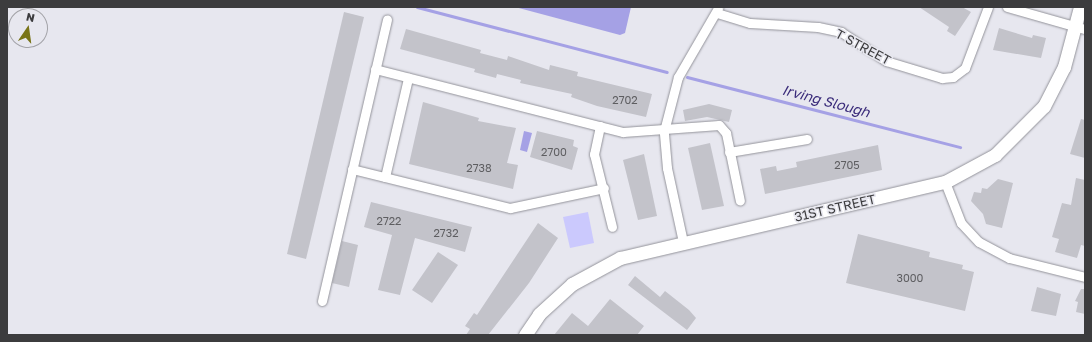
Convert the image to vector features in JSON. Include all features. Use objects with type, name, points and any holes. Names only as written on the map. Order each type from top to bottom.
[{"type":"street","name":"T STREET","points":[[718,10],[750,23],[818,27],[841,32],[886,61],[942,78],[965,68],[988,7]]},
{"type":"street","points":[[1007,7],[1080,27]]},
{"type":"street","name":"31ST STREET","points":[[525,335],[539,314],[572,284],[620,258],[683,242],[945,182],[995,155],[1044,106],[1064,67],[1080,27],[1080,7]]},
{"type":"street","points":[[683,242],[667,168],[664,131],[678,77],[718,10]]},
{"type":"street","points":[[322,301],[387,19]]},
{"type":"street","points":[[375,69],[623,132],[664,131],[719,125],[726,133],[740,201]]},
{"type":"street","points":[[385,177],[408,78]]},
{"type":"street","points":[[600,126],[594,154],[604,188],[612,227]]},
{"type":"street","points":[[729,152],[807,139]]},
{"type":"street","points":[[352,169],[510,208],[604,188]]},
{"type":"street","points":[[945,182],[961,223],[979,242],[1009,258],[1085,277]]},
{"type":"shaded area","points":[[515,7],[631,7],[625,33],[620,35]]},
{"type":"shaded area","points":[[524,131],[532,133],[527,152],[520,150]]},
{"type":"shaded area","points":[[588,212],[594,243],[570,248],[563,217]]},
{"type":"building","points":[[919,7],[962,7],[971,12],[955,36],[947,31],[949,27]]},
{"type":"building","points":[[344,12],[364,17],[306,259],[287,254]]},
{"type":"building","points":[[999,28],[1032,38],[1033,35],[1046,38],[1041,58],[993,50]]},
{"type":"building","points":[[406,29],[481,50],[480,53],[507,60],[508,56],[549,70],[550,65],[578,72],[577,76],[652,94],[646,117],[597,106],[571,97],[572,94],[520,83],[521,80],[497,74],[496,78],[474,72],[475,69],[400,49]]},
{"type":"building","points":[[423,102],[479,118],[478,121],[516,128],[507,163],[518,165],[513,189],[409,164]]},
{"type":"building","points":[[709,104],[732,110],[729,122],[707,117],[685,121],[683,110]]},
{"type":"building","points":[[1081,119],[1085,120],[1085,158],[1070,154]]},
{"type":"building","points":[[537,131],[574,140],[573,146],[578,148],[572,170],[530,157]]},
{"type":"building","points":[[710,143],[724,206],[702,210],[688,148]]},
{"type":"building","points":[[878,145],[882,170],[765,194],[760,169],[776,166],[777,171],[797,167],[796,162]]},
{"type":"building","points":[[644,154],[657,216],[638,220],[623,160]]},
{"type":"building","points":[[1076,178],[1085,180],[1085,246],[1081,245],[1077,258],[1055,252],[1059,239],[1052,237],[1062,203],[1071,205]]},
{"type":"building","points":[[998,179],[1013,183],[1002,228],[986,224],[983,214],[971,201],[974,192],[981,193],[982,188],[987,189]]},
{"type":"building","points":[[371,202],[472,227],[465,252],[415,238],[400,295],[378,290],[392,235],[364,227]]},
{"type":"building","points":[[538,223],[558,238],[529,283],[488,335],[466,335],[470,329],[465,326],[474,313],[477,315]]},
{"type":"building","points":[[858,234],[930,252],[929,257],[963,265],[962,269],[974,272],[965,311],[846,283]]},
{"type":"building","points":[[342,241],[358,245],[349,287],[332,283]]},
{"type":"building","points":[[438,252],[458,265],[432,303],[412,290]]},
{"type":"building","points":[[635,276],[660,297],[665,291],[689,310],[696,318],[687,330],[628,285]]},
{"type":"building","points":[[1037,287],[1061,294],[1056,316],[1031,311]]},
{"type":"building","points":[[1081,289],[1085,289],[1085,314],[1076,312],[1078,302],[1075,301]]},
{"type":"building","points":[[610,299],[644,326],[637,335],[554,335],[572,313],[588,326]]},
{"type":"waterway","name":"Irving Slough","points":[[417,7],[667,72]]},
{"type":"waterway","name":"Irving Slough","points":[[687,77],[960,147]]}]
